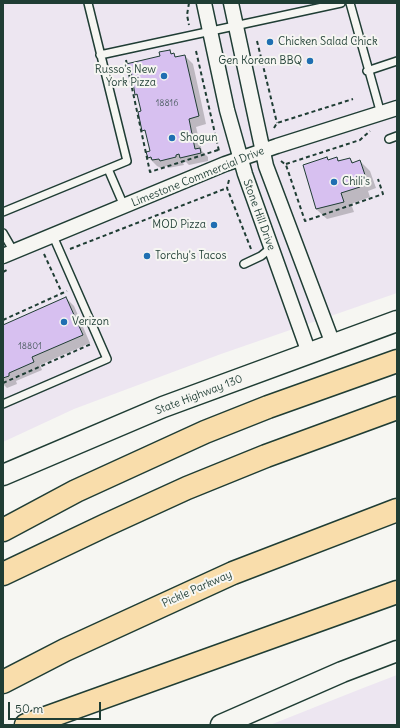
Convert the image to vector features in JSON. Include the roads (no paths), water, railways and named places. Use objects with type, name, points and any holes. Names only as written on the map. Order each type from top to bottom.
[{"type":"highway","points":[[3,530],[76,491],[205,432],[268,407],[397,361]]},
{"type":"highway","points":[[3,574],[106,524],[187,488],[266,456],[397,408]]},
{"type":"highway","name":"Pickle Parkway","points":[[3,682],[65,650],[233,573],[397,510]]},
{"type":"highway","points":[[26,725],[397,592]]},
{"type":"main road","name":"State Highway 130","points":[[3,475],[163,407],[397,321]]},
{"type":"main road","points":[[222,725],[342,672],[397,651]]},
{"type":"street","name":"Stone Hill Drive","points":[[204,3],[227,110],[241,159],[271,248],[310,353]]},
{"type":"street","name":"Stone Hill Drive","points":[[231,3],[262,152],[333,344]]},
{"type":"street","name":"Limestone Commercial Drive","points":[[8,254],[241,159],[397,108]]},
{"type":"lane","points":[[3,212],[127,162],[88,3]]},
{"type":"lane","points":[[100,55],[341,3]]},
{"type":"lane","points":[[350,3],[381,114]]},
{"type":"lane","points":[[368,71],[397,61]]},
{"type":"lane","points":[[389,139],[397,136]]},
{"type":"lane","points":[[108,169],[124,206]]},
{"type":"lane","points":[[3,232],[8,254]]},
{"type":"lane","points":[[3,404],[107,359],[53,236]]},
{"type":"lane","points":[[244,264],[261,256],[271,248]]},
{"type":"place","name":"Chicken Salad Chick","points":[[270,42]]},
{"type":"place","name":"Gen Korean BBQ","points":[[310,61]]},
{"type":"place","name":"Russo's New York Pizza","points":[[164,76]]},
{"type":"place","name":"Shogun","points":[[172,138]]},
{"type":"place","name":"Chili's","points":[[334,182]]},
{"type":"place","name":"MOD Pizza","points":[[214,225]]},
{"type":"place","name":"Torchy's Tacos","points":[[147,256]]},
{"type":"place","name":"Verizon","points":[[64,322]]}]
